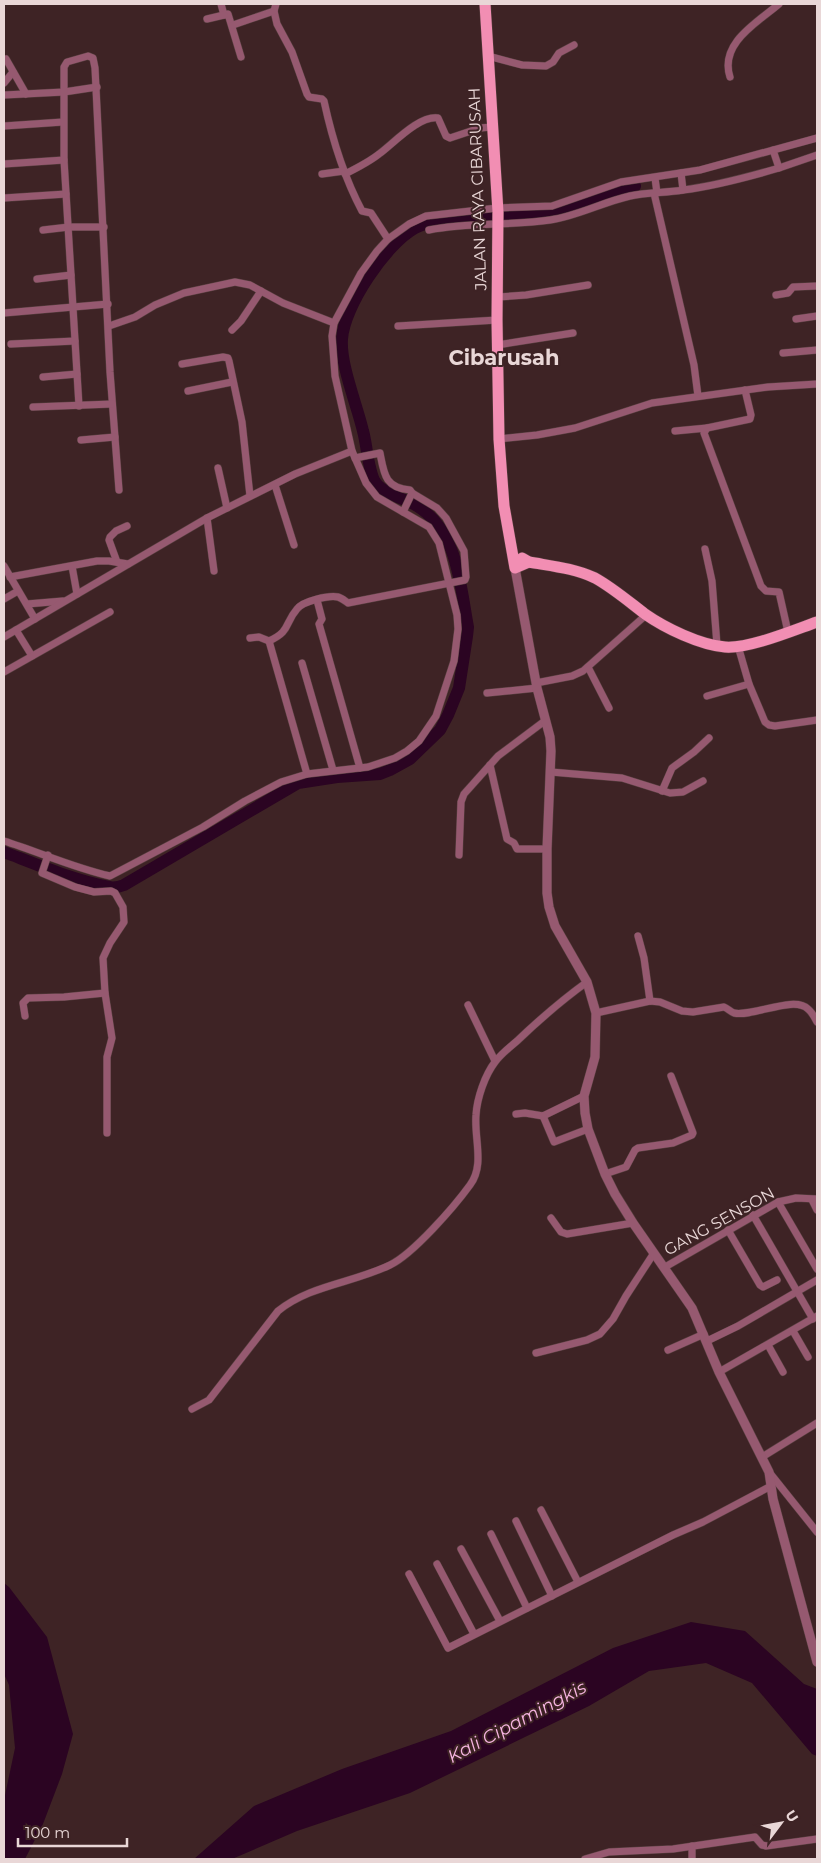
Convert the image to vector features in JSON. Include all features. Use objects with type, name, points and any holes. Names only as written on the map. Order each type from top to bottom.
[{"type":"main road","name":"JALAN RAYA CIBARUSAH","points":[[485,4],[498,217],[498,297],[496,320],[498,439],[504,506],[515,568]]},
{"type":"main road","points":[[512,551],[529,562],[575,570],[586,574],[608,586],[646,615],[684,635],[718,646],[738,646],[817,622]]},
{"type":"main road","points":[[515,568],[529,562]]},
{"type":"street","points":[[221,4],[224,15]]},
{"type":"street","points":[[730,77],[728,61],[734,46],[754,22],[779,4]]},
{"type":"street","points":[[232,25],[275,7],[277,24],[292,52],[307,94],[309,97],[323,100],[345,172],[362,211],[371,213],[388,239]]},
{"type":"street","points":[[207,19],[228,14],[241,56]]},
{"type":"street","points":[[488,56],[522,64],[546,66],[553,62],[559,53],[574,45]]},
{"type":"street","points":[[79,406],[63,122],[65,64],[88,56],[92,57],[94,61],[97,87],[112,404],[119,490]]},
{"type":"street","points":[[6,60],[26,94]]},
{"type":"street","points":[[4,83],[13,72]]},
{"type":"street","points":[[4,95],[64,92],[97,87]]},
{"type":"street","points":[[322,174],[345,172],[375,157],[396,138],[428,119],[438,118],[446,136],[450,138],[480,128],[492,127]]},
{"type":"street","points":[[4,126],[63,122]]},
{"type":"street","points":[[4,841],[46,858],[89,872],[110,876],[203,827],[265,790],[294,777],[383,763],[407,752],[423,736],[436,716],[457,645],[455,582],[439,543],[429,527],[405,510],[377,496],[371,491],[361,475],[354,455],[335,376],[332,336],[334,323],[361,273],[372,256],[388,239],[420,218],[446,213],[498,217],[578,213],[621,198],[642,194],[681,176],[774,152],[817,138]]},
{"type":"street","points":[[774,152],[778,166]]},
{"type":"street","points":[[430,230],[472,225],[498,217],[553,213],[620,182],[683,190],[817,155]]},
{"type":"street","points":[[4,164],[64,160]]},
{"type":"street","points":[[681,176],[683,190]]},
{"type":"street","points":[[656,187],[694,365],[698,396]]},
{"type":"street","points":[[4,198],[66,194]]},
{"type":"street","points":[[43,230],[69,227],[104,227]]},
{"type":"street","points":[[38,279],[71,275]]},
{"type":"street","points":[[109,326],[135,317],[168,299],[202,288],[235,282],[250,285],[283,303],[334,323]]},
{"type":"street","points":[[498,297],[533,294],[588,285]]},
{"type":"street","points":[[776,295],[788,292],[793,287],[817,286]]},
{"type":"street","points":[[232,330],[241,321],[261,291]]},
{"type":"street","points":[[4,313],[108,304]]},
{"type":"street","points":[[796,319],[817,316]]},
{"type":"street","points":[[398,326],[496,320]]},
{"type":"street","points":[[497,345],[572,334]]},
{"type":"street","points":[[11,344],[75,341]]},
{"type":"street","points":[[783,353],[817,350]]},
{"type":"street","points":[[182,364],[226,357],[229,361],[242,422],[250,496]]},
{"type":"street","points":[[43,377],[77,374]]},
{"type":"street","points":[[188,392],[232,382]]},
{"type":"street","points":[[498,439],[537,435],[575,428],[652,404],[698,396],[817,384]]},
{"type":"street","points":[[675,431],[707,428],[750,418],[751,415],[745,390]]},
{"type":"street","points":[[33,407],[112,404]]},
{"type":"street","points":[[707,428],[704,433],[761,586],[766,591],[779,592],[788,632]]},
{"type":"street","points":[[80,440],[115,437]]},
{"type":"street","points":[[4,637],[207,518],[295,474],[354,455],[364,456],[380,452],[385,477],[389,482],[397,488],[410,490],[412,494],[440,510],[458,538],[465,556],[466,577],[455,582],[348,603],[339,597],[307,602],[296,610],[281,635],[269,641],[259,637],[250,638]]},
{"type":"street","points":[[218,468],[227,508]]},
{"type":"street","points":[[275,485],[294,545]]},
{"type":"street","points":[[405,510],[412,494]]},
{"type":"street","points":[[207,518],[214,571]]},
{"type":"street","points":[[117,562],[109,540],[116,531],[127,526]]},
{"type":"street","points":[[705,549],[712,581],[718,646]]},
{"type":"street","points":[[10,577],[97,561],[128,564]]},
{"type":"street","points":[[4,566],[35,619]]},
{"type":"street","points":[[72,566],[77,594]]},
{"type":"street","points":[[515,568],[537,685],[552,751],[547,850],[547,893],[550,912],[555,926],[587,982],[596,1013],[595,1057],[584,1096],[588,1129],[605,1174],[633,1223],[692,1308],[719,1372],[769,1472],[817,1532]]},
{"type":"street","points":[[4,599],[18,590]]},
{"type":"street","points":[[317,600],[322,619],[319,624],[360,768]]},
{"type":"street","points":[[27,604],[66,601]]},
{"type":"street","points":[[4,672],[110,612]]},
{"type":"street","points":[[487,693],[537,685],[572,676],[588,668],[646,615]]},
{"type":"street","points":[[16,630],[32,656]]},
{"type":"street","points":[[269,641],[307,774]]},
{"type":"street","points":[[738,646],[765,722],[769,725],[817,720]]},
{"type":"street","points":[[302,663],[334,770]]},
{"type":"street","points":[[588,668],[609,708]]},
{"type":"street","points":[[707,696],[750,684]]},
{"type":"street","points":[[459,856],[461,802],[470,786],[511,745],[546,720]]},
{"type":"street","points":[[662,791],[672,768],[694,752],[708,738]]},
{"type":"street","points":[[490,765],[507,839],[514,843],[517,849],[547,850]]},
{"type":"street","points":[[551,772],[622,778],[670,794],[677,794],[703,781]]},
{"type":"street","points":[[46,858],[41,872],[75,887],[94,892],[111,891],[115,893],[123,907],[124,922],[110,943],[103,958],[105,993],[112,1038],[107,1057],[107,1133]]},
{"type":"street","points":[[638,936],[644,958],[650,1000]]},
{"type":"street","points":[[192,1409],[209,1400],[225,1382],[267,1324],[290,1301],[390,1265],[401,1258],[431,1229],[474,1179],[478,1167],[476,1115],[489,1072],[495,1061],[568,995],[587,982]]},
{"type":"street","points":[[25,1016],[23,1000],[28,998],[105,993]]},
{"type":"street","points":[[596,1013],[650,1000],[682,1011],[693,1012],[724,1006],[734,1013],[754,1012],[788,1004],[798,1004],[808,1007],[817,1022]]},
{"type":"street","points":[[468,1005],[495,1061]]},
{"type":"street","points":[[605,1174],[626,1168],[635,1150],[638,1148],[673,1143],[692,1135],[693,1133],[671,1076]]},
{"type":"street","points":[[516,1114],[525,1113],[543,1116],[584,1096]]},
{"type":"street","points":[[543,1116],[554,1142],[588,1129]]},
{"type":"street","name":"GANG SENSON","points":[[665,1267],[778,1202],[796,1198],[814,1199]]},
{"type":"street","points":[[814,1199],[817,1210]]},
{"type":"street","points":[[778,1202],[817,1269]]},
{"type":"street","points":[[719,1372],[816,1318],[797,1292],[753,1215]]},
{"type":"street","points":[[551,1218],[561,1232],[567,1234],[633,1223]]},
{"type":"street","points":[[728,1230],[760,1285],[763,1287],[777,1280]]},
{"type":"street","points":[[536,1353],[587,1340],[600,1334],[610,1323],[654,1253]]},
{"type":"street","points":[[668,1350],[706,1338],[817,1280]]},
{"type":"street","points":[[793,1331],[808,1357]]},
{"type":"street","points":[[768,1345],[783,1372]]},
{"type":"street","points":[[762,1457],[817,1423]]},
{"type":"street","points":[[769,1472],[775,1509],[817,1662]]},
{"type":"street","points":[[408,1574],[448,1648],[673,1535],[703,1522],[771,1486]]},
{"type":"street","points":[[541,1510],[578,1582]]},
{"type":"street","points":[[516,1521],[552,1596]]},
{"type":"street","points":[[491,1534],[527,1608]]},
{"type":"street","points":[[461,1549],[500,1621]]},
{"type":"street","points":[[436,1564],[474,1634]]},
{"type":"street","points":[[585,1859],[609,1852],[673,1849],[755,1837],[762,1845],[766,1846],[817,1839]]},
{"type":"street","points":[[692,1846],[692,1859]]},
{"type":"water","points":[[4,1583],[47,1637],[73,1734],[62,1774],[43,1824],[25,1859],[4,1859],[4,1800],[15,1748],[9,1685],[4,1674]]},
{"type":"water","name":"Kali Cipamingkis","points":[[691,1622],[745,1631],[804,1684],[817,1689],[817,1756],[812,1754],[752,1683],[706,1663],[649,1671],[589,1706],[410,1793],[297,1831],[232,1859],[194,1859],[254,1806],[342,1769],[451,1731],[613,1648]]},
{"type":"waterway","points":[[4,852],[82,880],[109,887],[124,885],[298,783],[337,777],[380,774],[410,759],[440,730],[459,688],[467,636],[468,627],[459,577],[449,544],[431,517],[412,503],[384,490],[375,482],[342,349],[342,339],[350,310],[368,277],[380,261],[392,247],[418,226],[444,219],[546,215],[563,212],[607,194],[635,186]]},
{"type":"district","name":"Cibarusah","points":[[504,358]]}]
